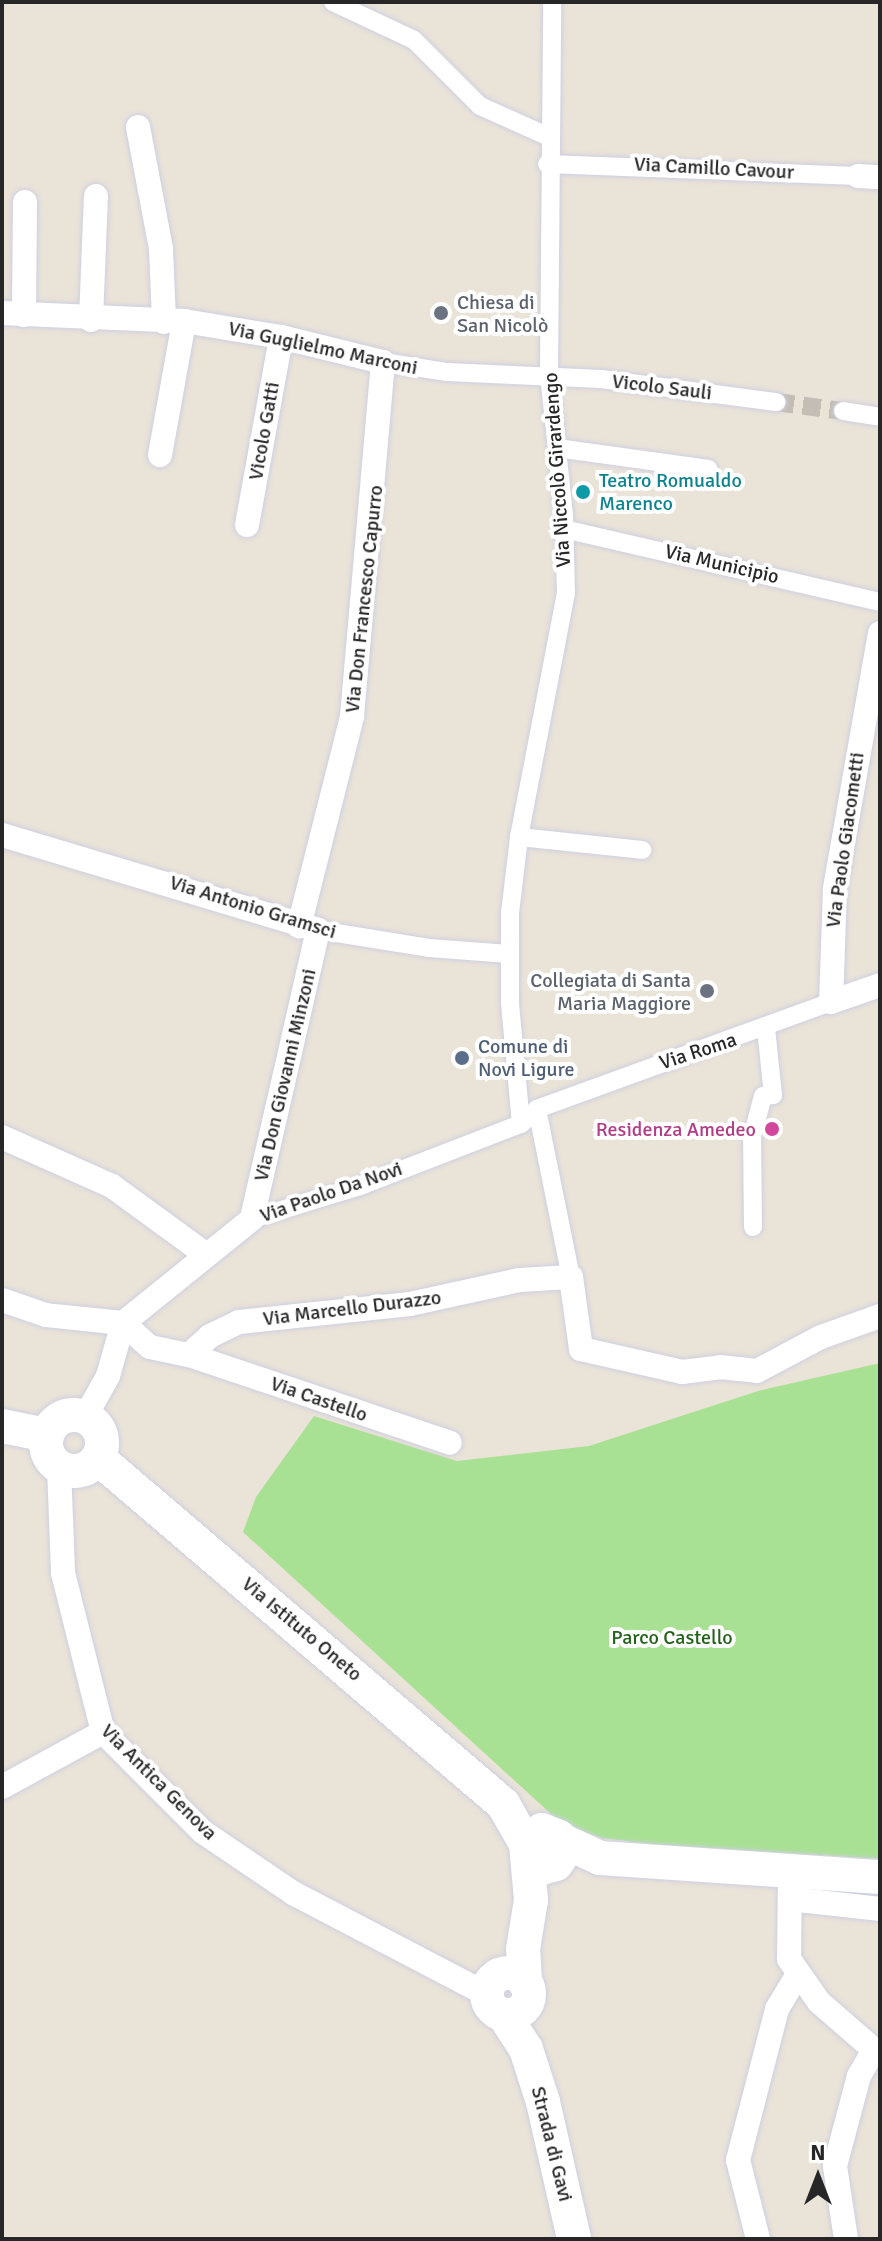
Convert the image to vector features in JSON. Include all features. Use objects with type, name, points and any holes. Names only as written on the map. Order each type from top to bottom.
[{"type":"main road","points":[[85,1417],[99,1430],[98,1458],[80,1470],[59,1467],[48,1453],[47,1435],[62,1418],[85,1417]]},
{"type":"main road","points":[[2,1426],[47,1435]]},
{"type":"main road","name":"Via Istituto Oneto","points":[[98,1458],[340,1659],[503,1804],[545,1851]]},
{"type":"main road","points":[[512,1987],[545,1851],[765,1873],[790,1885],[880,1877]]},
{"type":"main road","name":"Strada di Gavi","points":[[512,1987],[526,2049],[543,2102],[574,2239]]},
{"type":"street","points":[[333,2],[414,40],[480,106],[547,136]]},
{"type":"street","name":"Via Niccolò Girardengo","points":[[521,1124],[509,954],[519,837],[563,625],[564,529],[549,374],[547,136],[552,2]]},
{"type":"street","points":[[138,127],[174,321],[160,455]]},
{"type":"street","name":"Via Camillo Cavour","points":[[547,164],[869,177]]},
{"type":"street","points":[[91,320],[96,196]]},
{"type":"street","points":[[13,314],[25,202]]},
{"type":"street","name":"Via Guglielmo Marconi","points":[[13,314],[91,320],[174,321],[281,337],[383,362],[447,372],[549,374]]},
{"type":"street","name":"Vicolo Gatti","points":[[247,525],[281,337]]},
{"type":"street","name":"Via Don Francesco Capurro","points":[[308,928],[352,717],[383,362]]},
{"type":"street","name":"Vicolo Sauli","points":[[549,374],[776,402]]},
{"type":"street","points":[[843,411],[880,417]]},
{"type":"street","points":[[557,448],[709,469]]},
{"type":"street","name":"Via Municipio","points":[[564,529],[880,602]]},
{"type":"street","name":"Via Paolo Giacometti","points":[[831,1002],[835,889],[879,647]]},
{"type":"street","name":"Via Antonio Gramsci","points":[[2,835],[308,928],[429,948],[509,954]]},
{"type":"street","points":[[519,837],[642,850]]},
{"type":"street","name":"Via Don Giovanni Minzoni","points":[[252,1219],[308,928]]},
{"type":"street","name":"Via Roma","points":[[521,1124],[537,1109],[880,985]]},
{"type":"street","points":[[753,1227],[752,1137],[763,1096],[773,1095],[766,1028]]},
{"type":"street","points":[[537,1109],[571,1277],[581,1349],[682,1372],[720,1367],[757,1371],[821,1337],[880,1316]]},
{"type":"street","name":"Via Paolo Da Novi","points":[[123,1323],[204,1253],[252,1219],[360,1186],[521,1124]]},
{"type":"street","points":[[2,1137],[112,1186],[204,1253]]},
{"type":"street","name":"Via Marcello Durazzo","points":[[189,1355],[210,1336],[239,1322],[410,1304],[519,1280],[571,1277]]},
{"type":"street","points":[[2,1300],[46,1315],[123,1323],[108,1376],[85,1417]]},
{"type":"street","name":"Via Castello","points":[[123,1323],[150,1347],[189,1355],[450,1443]]},
{"type":"street","name":"Via Antica Genova","points":[[59,1467],[63,1573],[103,1732],[216,1841],[293,1893],[512,1987]]},
{"type":"street","points":[[2,1787],[103,1732]]},
{"type":"street","points":[[846,2239],[835,2166],[859,2076],[877,2053],[797,1976],[789,1959],[790,1885],[880,1909]]},
{"type":"street","points":[[758,2239],[738,2160],[777,2009],[797,1976]]},
{"type":"green space","name":"Parco Castello","points":[[880,1363],[880,1859],[651,1844],[602,1838],[562,1824],[243,1532],[256,1497],[314,1416],[457,1461],[589,1446],[758,1391]]},
{"type":"tunnel","points":[[776,402],[843,411]]},
{"type":"place","name":"Chiesa di San Nicolò","points":[[441,313]]},
{"type":"place","name":"Teatro Romualdo Marenco","points":[[583,492]]},
{"type":"place","name":"Collegiata di Santa Maria Maggiore","points":[[707,991]]},
{"type":"place","name":"Comune di Novi Ligure","points":[[462,1058]]},
{"type":"place","name":"Residenza Amedeo","points":[[772,1129]]}]
